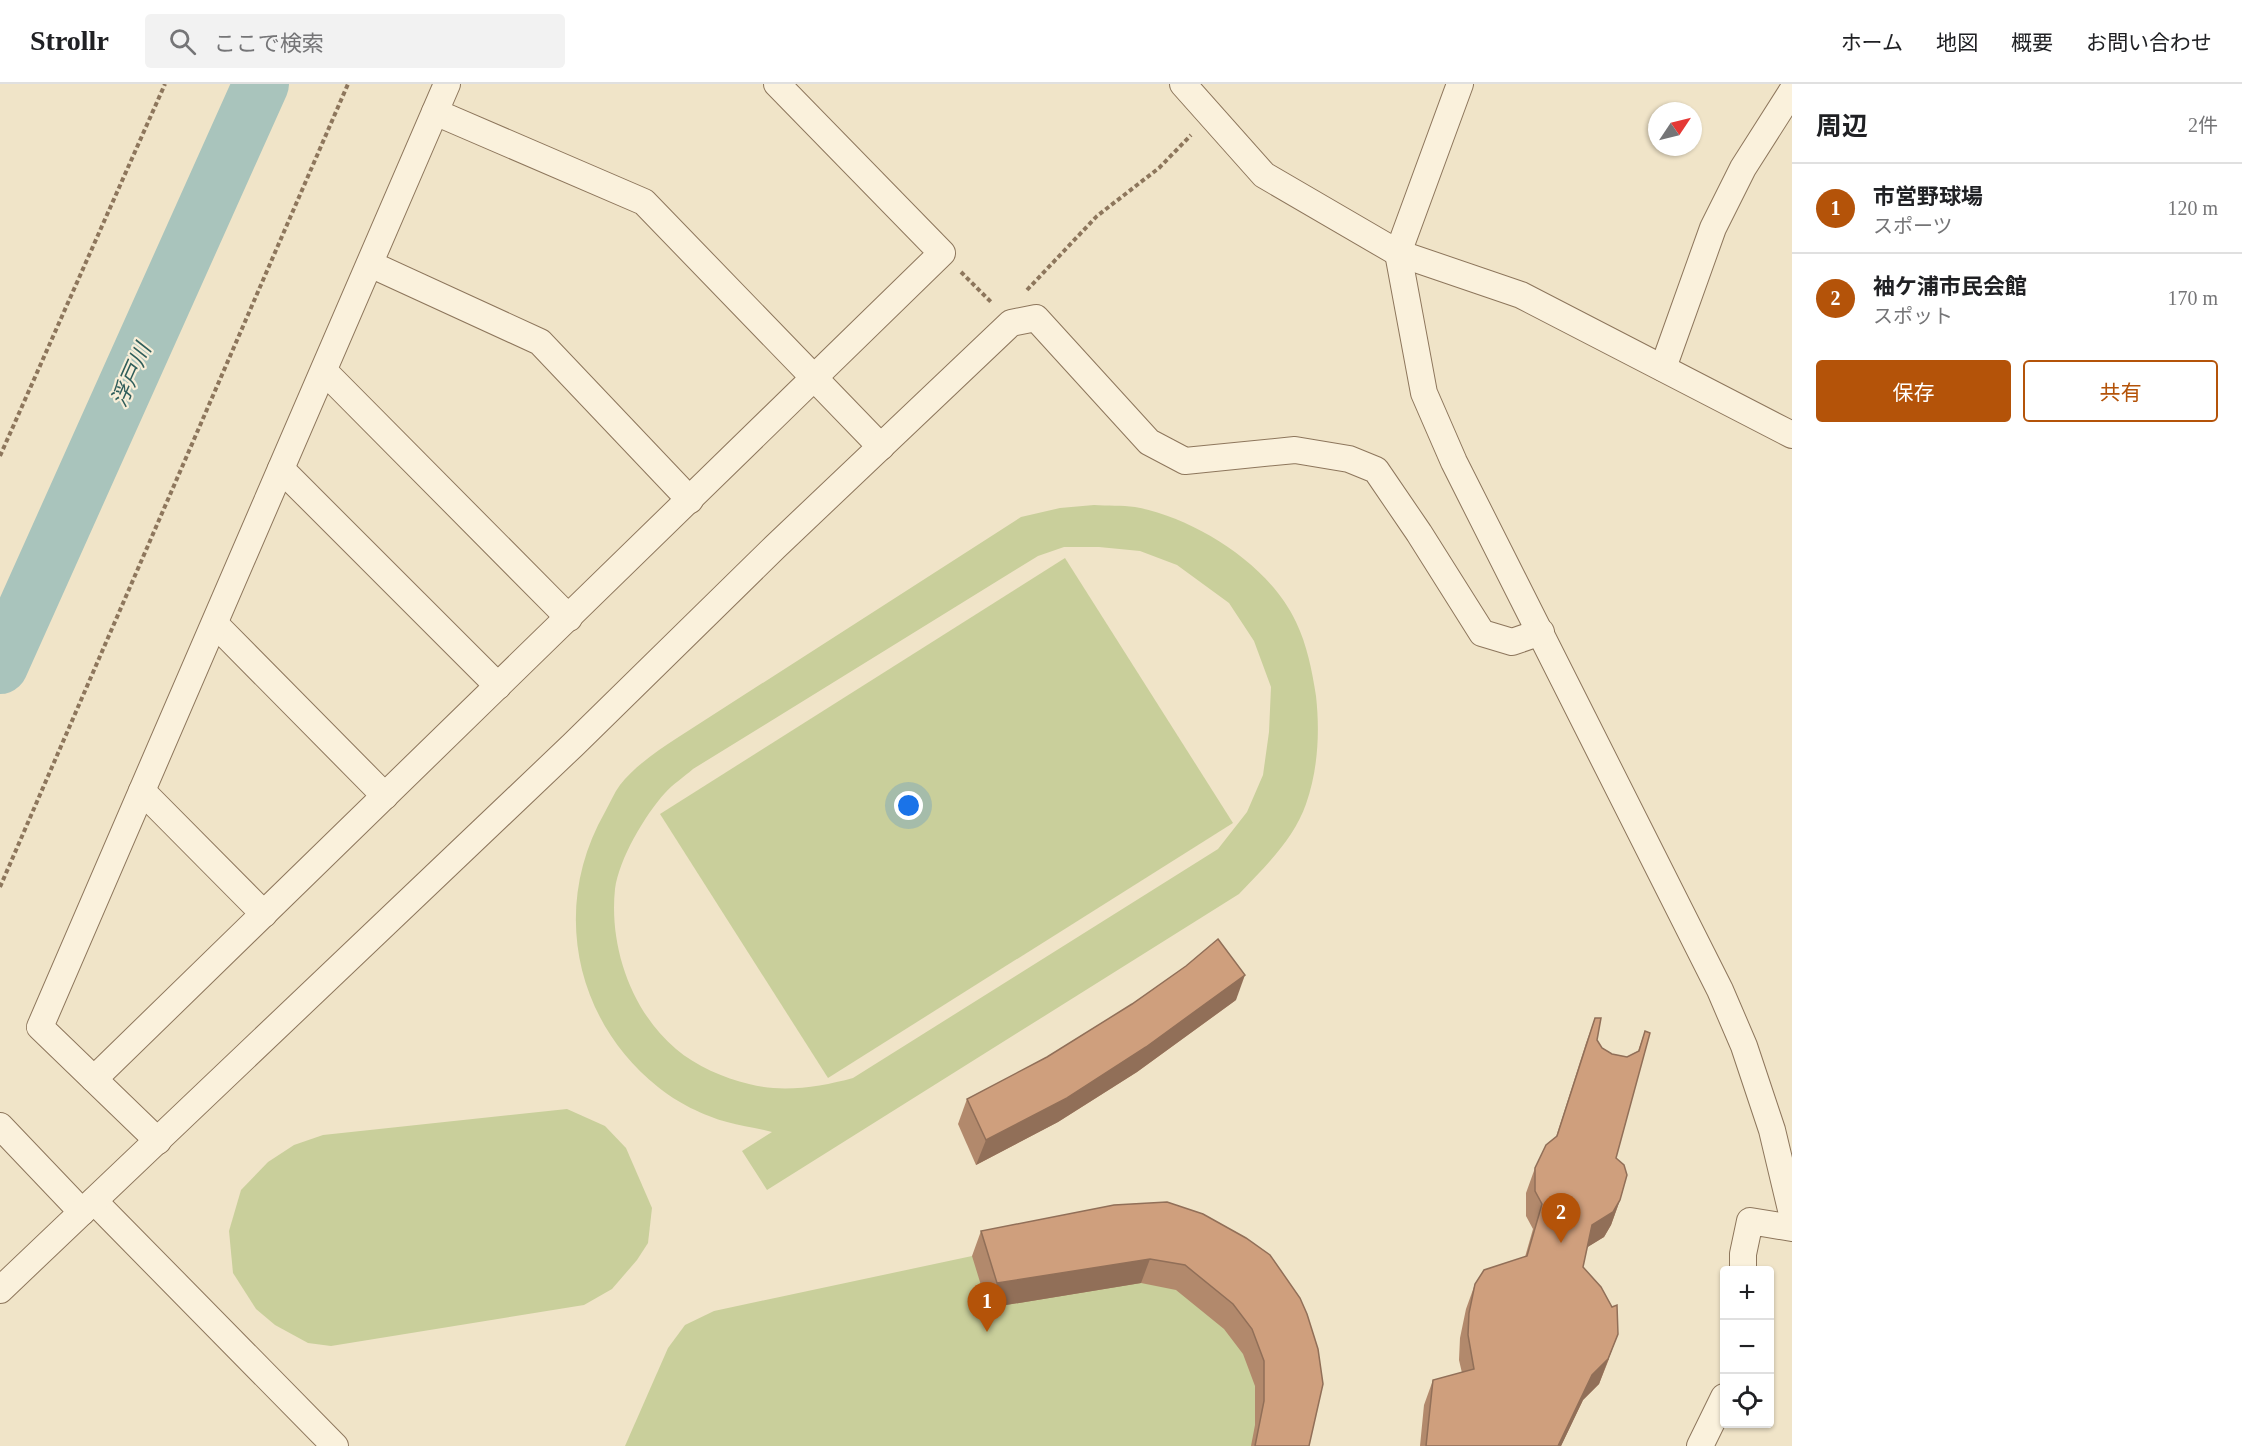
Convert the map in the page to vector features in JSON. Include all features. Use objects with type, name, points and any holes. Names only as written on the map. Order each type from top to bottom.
[{"type":"street","points":[[158,1141],[40,1027],[447,84]]},
{"type":"street","points":[[94,1078],[942,253],[777,84]]},
{"type":"street","points":[[1183,84],[1264,175],[1398,253],[1521,295],[1792,435]]},
{"type":"street","points":[[1460,84],[1398,253],[1425,393],[1454,462],[1720,990],[1740,1036],[1772,1130],[1792,1214]]},
{"type":"street","points":[[1663,368],[1713,228],[1743,168],[1792,91]]},
{"type":"street","points":[[435,112],[644,202],[881,447]]},
{"type":"street","points":[[370,264],[540,342],[690,500]]},
{"type":"street","points":[[0,1290],[573,746],[1011,323],[1036,318],[1149,442],[1185,461],[1294,450],[1349,459],[1376,471],[1419,533],[1482,633],[1512,642],[1541,632]]},
{"type":"street","points":[[324,371],[568,618]]},
{"type":"street","points":[[281,469],[498,686]]},
{"type":"street","points":[[215,624],[385,796]]},
{"type":"street","points":[[142,791],[264,914]]},
{"type":"street","points":[[0,1126],[88,1207],[335,1446]]},
{"type":"street","points":[[1743,1266],[1743,1254],[1750,1221],[1792,1228]]},
{"type":"street","points":[[1700,1446],[1720,1407]]},
{"type":"path","points":[[0,456],[165,84]]},
{"type":"path","points":[[0,887],[348,84]]},
{"type":"path","points":[[942,253],[1011,323],[1026,291],[1097,216],[1159,168],[1211,115]]},
{"type":"green space","points":[[1094,505],[1130,506],[1182,522],[1228,547],[1249,563],[1284,601],[1300,631],[1316,696],[1318,737],[1315,764],[1310,791],[1301,817],[1286,841],[1239,894],[767,1190],[742,1151],[772,1132],[709,1116],[673,1098],[629,1060],[607,1029],[590,995],[580,960],[576,923],[579,885],[588,848],[618,788],[632,771],[654,754],[1021,517],[1060,508]],"holes":[[[1064,547],[1099,547],[1140,551],[1177,565],[1229,603],[1254,641],[1271,687],[1269,732],[1263,775],[1247,812],[1218,849],[853,1078],[801,1088],[762,1087],[720,1075],[692,1061],[676,1049],[660,1034],[635,997],[620,955],[614,911],[617,877],[627,851],[641,825],[665,793],[693,769],[1038,556]]]},
{"type":"green space","points":[[1065,558],[1233,823],[828,1078],[660,814]]},
{"type":"green space","points":[[567,1109],[605,1126],[626,1148],[652,1208],[648,1243],[637,1260],[612,1289],[584,1305],[331,1346],[308,1343],[275,1325],[256,1309],[233,1273],[229,1231],[241,1190],[268,1162],[294,1145],[323,1135]]},
{"type":"green space","points":[[1158,1227],[1306,1446],[625,1446],[668,1348],[685,1325],[714,1311],[1105,1230]]},
{"type":"building","points":[[1218,939],[1245,975],[1146,1047],[1067,1098],[986,1140],[967,1099],[1047,1057],[1132,1004],[1186,966]]},
{"type":"building","points":[[1595,1018],[1601,1018],[1597,1040],[1602,1048],[1612,1054],[1627,1057],[1639,1051],[1645,1031],[1650,1033],[1616,1158],[1624,1165],[1627,1175],[1620,1200],[1613,1212],[1592,1225],[1583,1267],[1601,1287],[1612,1307],[1617,1305],[1618,1334],[1608,1359],[1592,1375],[1558,1446],[1426,1446],[1433,1380],[1474,1369],[1468,1335],[1469,1313],[1475,1284],[1484,1270],[1527,1256],[1542,1204],[1535,1191],[1535,1168],[1546,1145],[1557,1136]]},
{"type":"building","points":[[1167,1202],[1203,1214],[1246,1238],[1270,1255],[1300,1298],[1318,1349],[1323,1384],[1309,1446],[1255,1446],[1264,1401],[1264,1361],[1252,1329],[1233,1304],[1185,1265],[1150,1259],[997,1283],[981,1231],[1114,1205]]},
{"type":"waterway","name":"浮戸川","points":[[0,666],[261,84]]},
{"type":"place","name":"袖ケ浦市民会館","points":[[1561,1243]]},
{"type":"place","name":"市営野球場","points":[[987,1332]]}]
